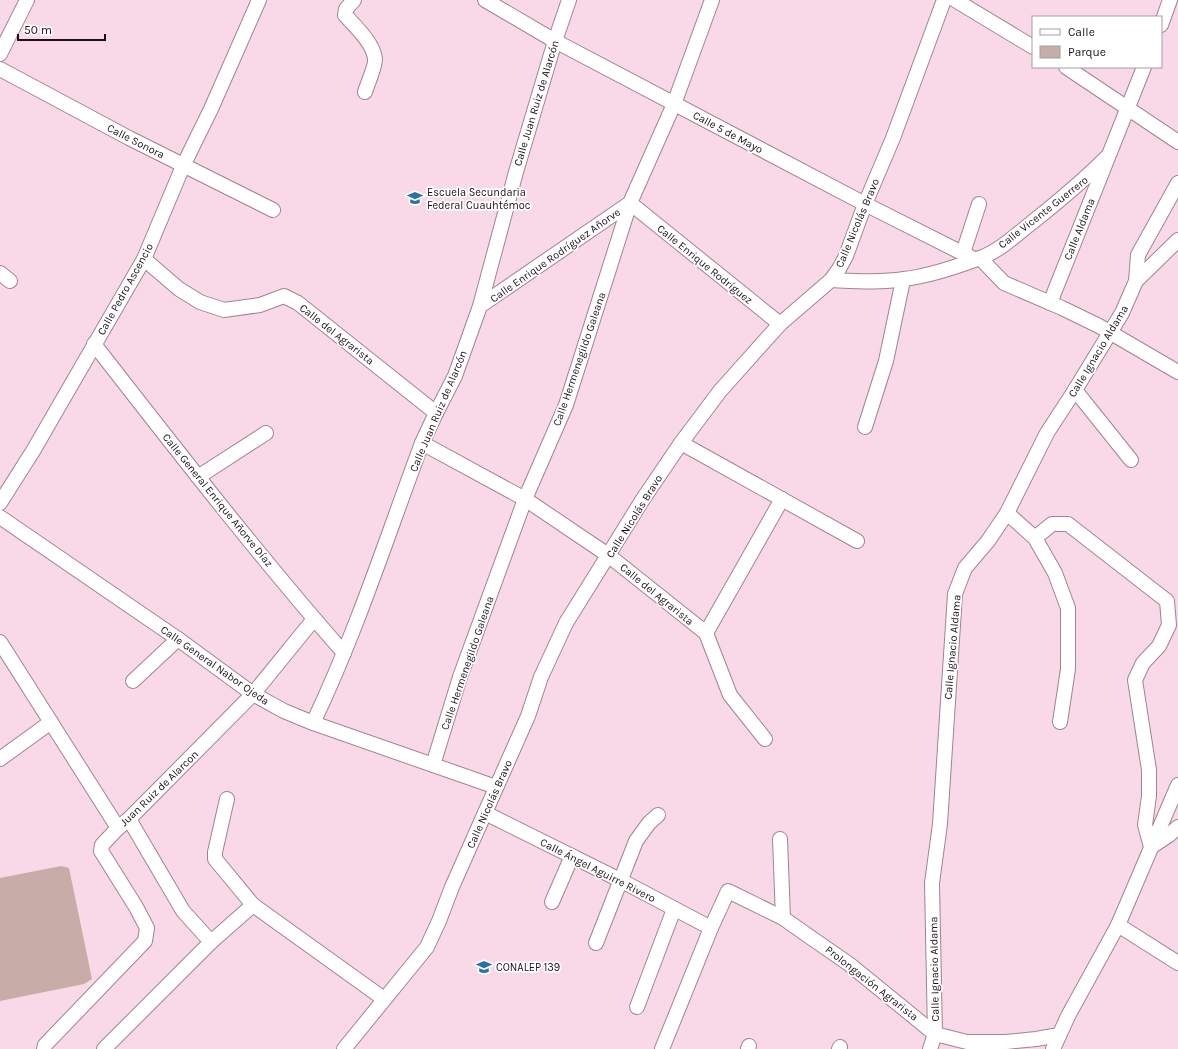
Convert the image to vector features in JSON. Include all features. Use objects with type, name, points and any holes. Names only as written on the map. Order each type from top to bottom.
[{"type":"street","points":[[0,54],[27,0]]},
{"type":"street","name":"Calle Pedro Ascencio","points":[[0,503],[33,450],[144,259],[259,0]]},
{"type":"street","points":[[354,0],[346,9],[345,15],[363,34],[373,51],[376,60],[365,92]]},
{"type":"street","name":"Calle 5 de Mayo","points":[[485,0],[555,41],[674,104],[865,204],[972,257],[1004,283],[1099,326],[1178,372]]},
{"type":"street","name":"Calle Juan Ruiz de Alarcón","points":[[313,724],[332,684],[422,443],[455,376],[480,306],[516,172],[555,41],[569,0]]},
{"type":"street","name":"Calle Hermenegildo Galeana","points":[[433,765],[460,677],[525,499],[566,405],[630,203],[674,104],[712,0]]},
{"type":"street","name":"Calle Nicolás Bravo","points":[[344,1049],[427,947],[528,716],[541,677],[566,623],[643,498],[681,443],[720,391],[780,324],[831,280],[840,268],[893,138],[944,0]]},
{"type":"street","points":[[956,0],[1032,46]]},
{"type":"street","points":[[1162,22],[1170,0]]},
{"type":"street","points":[[1067,68],[1178,142]]},
{"type":"street","name":"Calle Vicente Guerrero","points":[[831,280],[855,282],[903,280],[929,274],[1007,243],[1051,208],[1089,175],[1108,156],[1144,68]]},
{"type":"street","name":"Calle Sonora","points":[[0,69],[129,138],[273,210]]},
{"type":"street","name":"Calle Aldama","points":[[1050,303],[1108,156]]},
{"type":"street","name":"Calle Ignacio Aldama","points":[[930,1049],[935,1034],[932,883],[940,824],[955,594],[965,568],[988,541],[1007,513],[1048,433],[1122,314],[1136,280],[1138,255],[1178,183]]},
{"type":"street","name":"Calle Enrique Rodríguez Añorve","points":[[480,306],[630,203]]},
{"type":"street","name":"Calle Enrique Rodríguez","points":[[630,203],[780,324]]},
{"type":"street","points":[[972,257],[980,204]]},
{"type":"street","points":[[1136,280],[1178,240]]},
{"type":"street","name":"Calle del Agrarista","points":[[144,259],[184,292],[200,302],[224,310],[260,305],[284,296],[298,302],[436,413]]},
{"type":"street","points":[[865,427],[886,361],[903,280]]},
{"type":"street","name":"Calle General Enrique Añorve Díaz","points":[[94,344],[198,477],[314,619],[344,653]]},
{"type":"street","points":[[1075,390],[1131,460]]},
{"type":"street","points":[[198,477],[266,433]]},
{"type":"street","name":"Calle del Agrarista","points":[[422,443],[525,499],[608,555],[706,633]]},
{"type":"street","points":[[681,443],[857,541]]},
{"type":"street","points":[[765,738],[730,695],[706,633],[782,499]]},
{"type":"street","points":[[1007,513],[1035,538],[1055,573],[1068,608],[1068,670],[1060,722]]},
{"type":"street","name":"Calle General Nabor Ojeda","points":[[0,517],[178,639],[253,694],[284,711],[313,724],[496,787]]},
{"type":"street","points":[[1035,538],[1052,524],[1068,524],[1167,601],[1169,625],[1159,646],[1143,663],[1135,680],[1149,770],[1149,796],[1145,825],[1151,847]]},
{"type":"street","name":"Juan Ruiz de Alarcon","points":[[0,642],[51,722],[124,823],[253,694],[314,619]]},
{"type":"street","points":[[133,681],[178,639]]},
{"type":"street","points":[[0,759],[51,722]]},
{"type":"street","points":[[1053,1049],[1118,925],[1178,786]]},
{"type":"street","points":[[227,799],[215,852],[215,859],[253,905],[384,999]]},
{"type":"street","name":"Calle Ángel Aguirre Rivero","points":[[485,813],[620,880],[711,928]]},
{"type":"street","points":[[596,943],[636,841],[649,823],[658,815]]},
{"type":"street","points":[[44,1049],[45,1046],[145,941],[147,928],[101,851],[102,845],[124,823],[183,911],[211,942]]},
{"type":"street","points":[[1151,847],[1178,828]]},
{"type":"street","points":[[780,839],[783,918]]},
{"type":"street","points":[[552,902],[572,856]]},
{"type":"street","name":"Prolongación Agrarista","points":[[711,928],[728,891],[783,918],[849,964],[935,1034],[968,1042],[1006,1042],[1059,1035]]},
{"type":"street","points":[[104,1049],[211,942],[253,905]]},
{"type":"street","points":[[637,1007],[674,909]]},
{"type":"street","points":[[1118,925],[1178,963]]},
{"type":"street","points":[[662,1049],[711,928]]},
{"type":"green space","points":[[61,866],[69,868],[92,979],[84,984],[0,1001],[0,878]]},
{"type":"place","name":"Escuela Secundaria Federal Cuauhtémoc","points":[[415,198]]},
{"type":"place","name":"CONALEP 139","points":[[484,967]]}]
